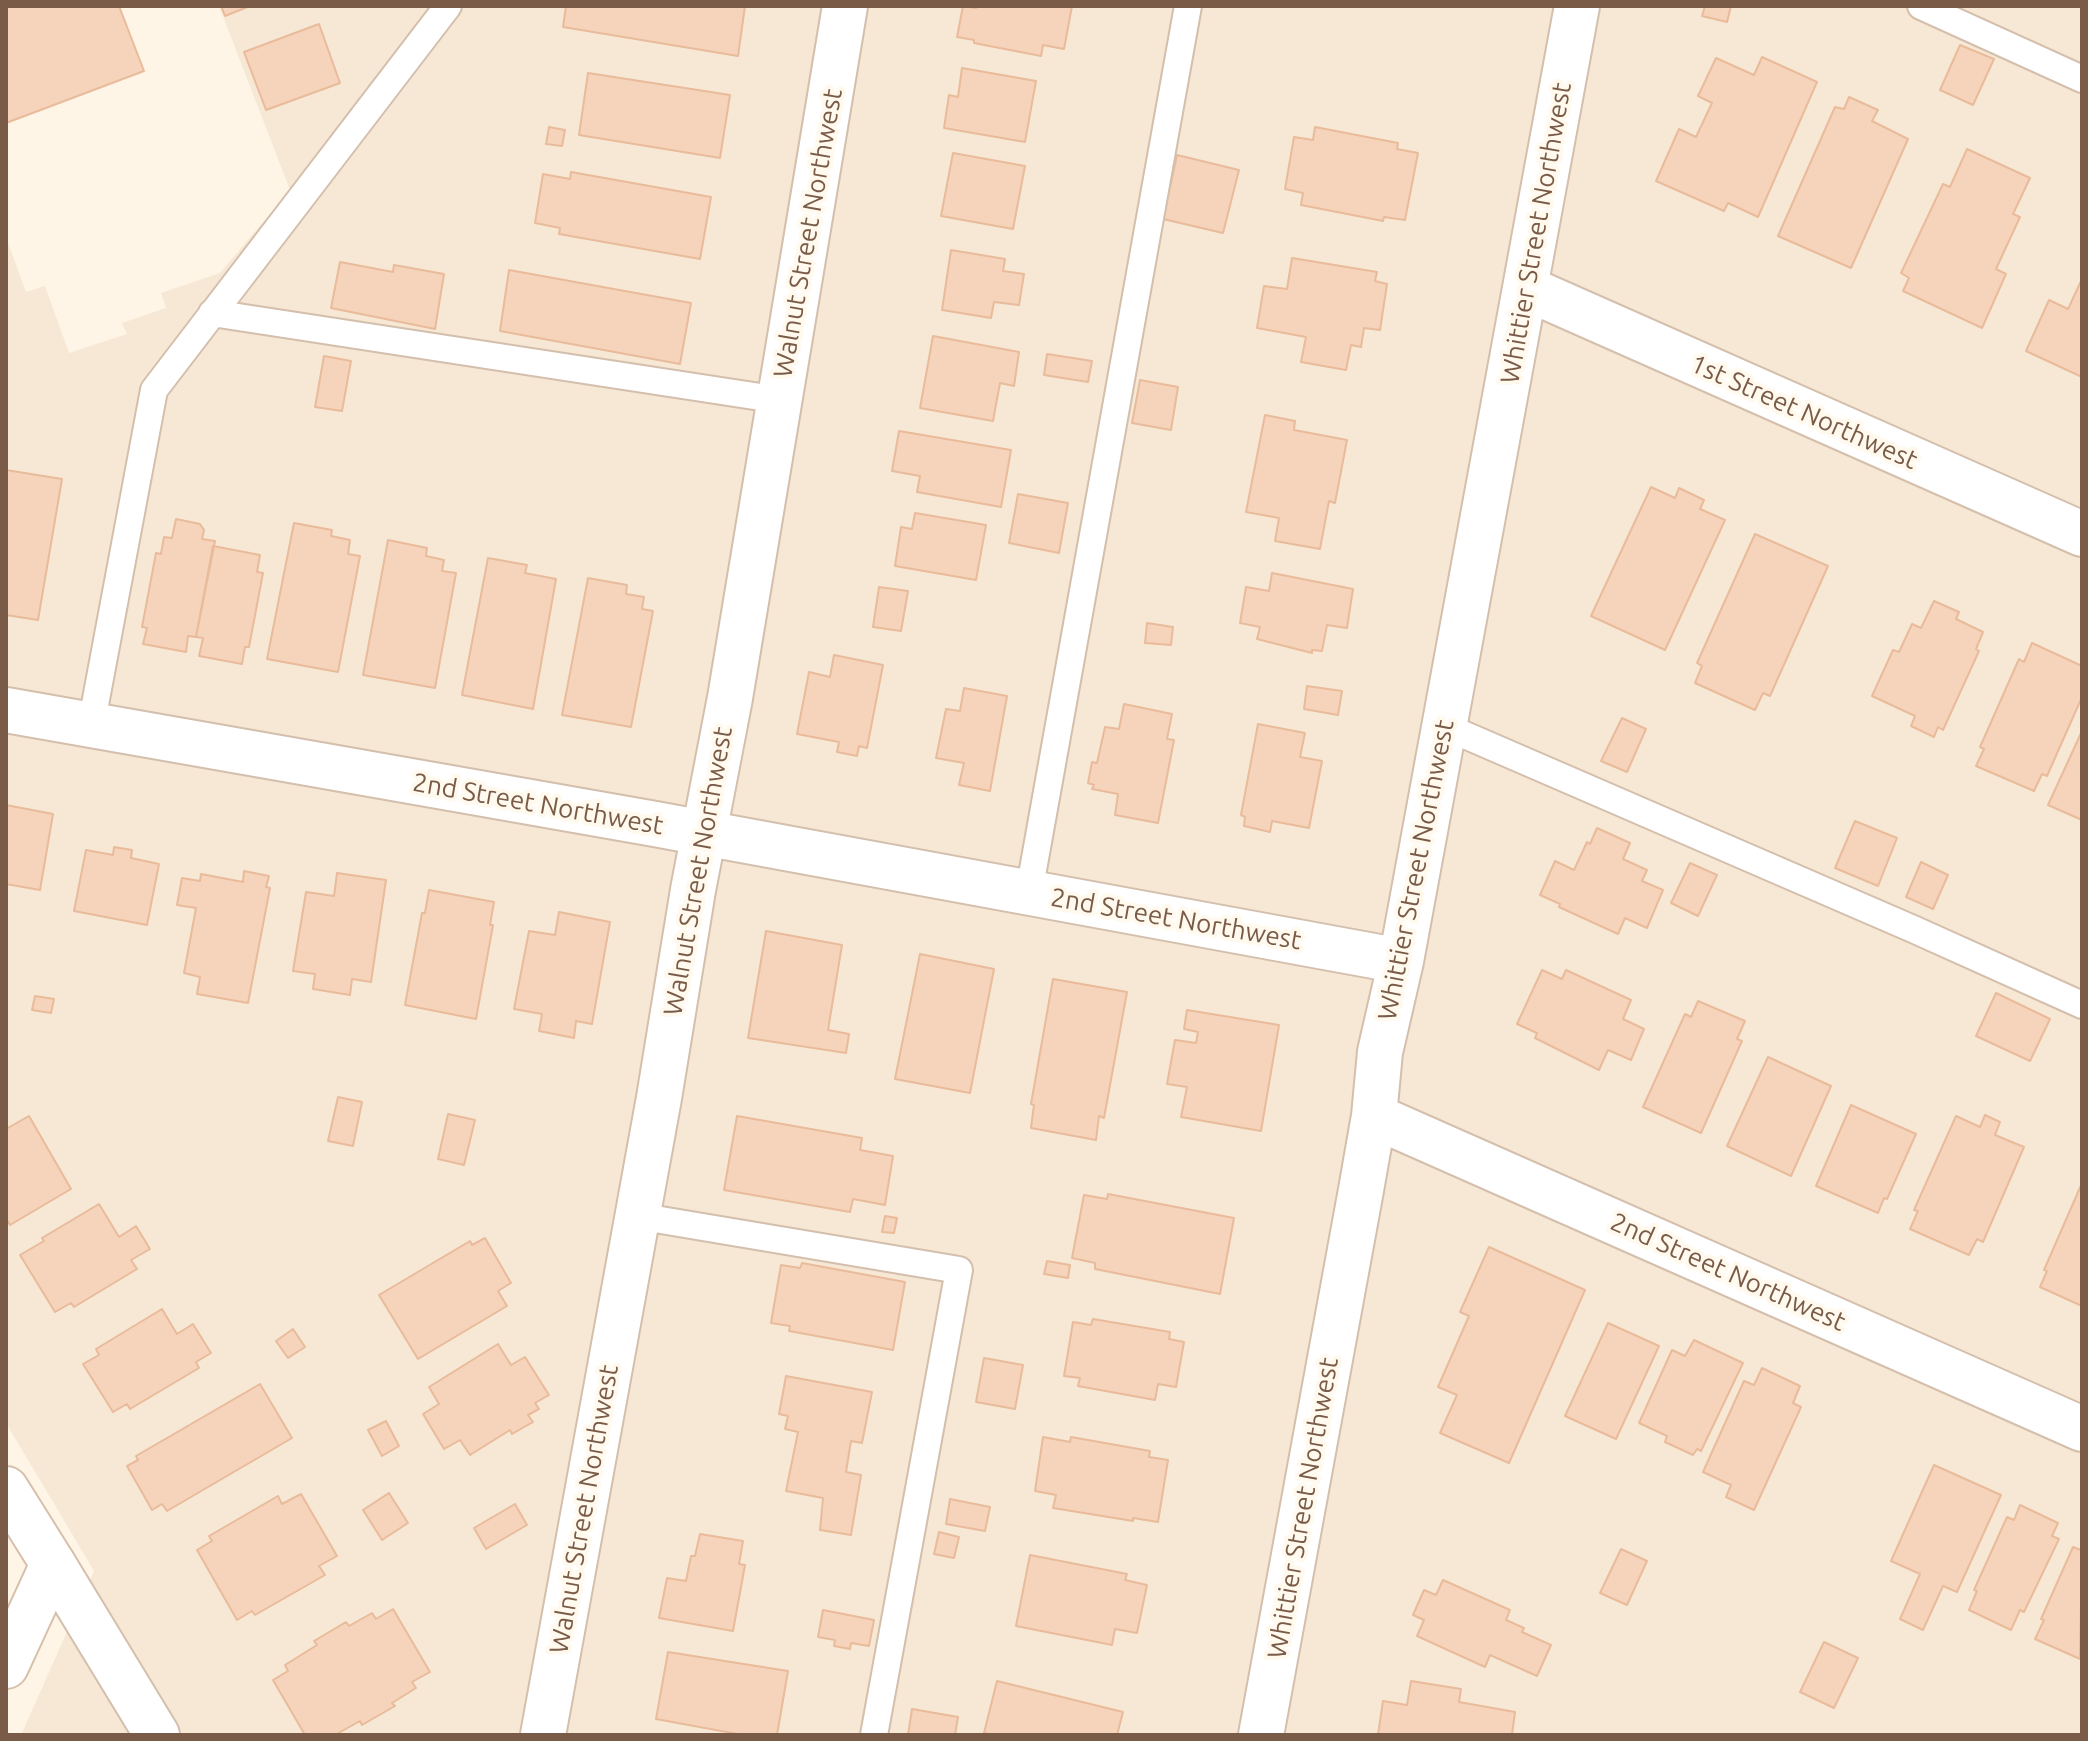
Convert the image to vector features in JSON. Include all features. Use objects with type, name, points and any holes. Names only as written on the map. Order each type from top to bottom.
[{"type":"street","name":"Walnut Street Northwest","points":[[543,1735],[730,698],[845,6]]},
{"type":"street","name":"Whittier Street Northwest","points":[[1261,1735],[1374,1116],[1380,1052],[1401,961],[1577,6]]},
{"type":"street","name":"1st Street Northwest","points":[[1526,288],[2082,534]]},
{"type":"street","name":"2nd Street Northwest","points":[[6,710],[704,833],[1401,961]]},
{"type":"street","name":"2nd Street Northwest","points":[[1374,1116],[2082,1429]]},
{"type":"street","points":[[6,1489],[157,1735]]},
{"type":"street","points":[[6,1666],[53,1564]]},
{"type":"lane","points":[[91,726],[154,390],[448,6]]},
{"type":"lane","points":[[1029,892],[1188,6]]},
{"type":"lane","points":[[1921,6],[2082,79]]},
{"type":"lane","points":[[212,313],[780,400]]},
{"type":"lane","points":[[1444,726],[2082,1005]]},
{"type":"lane","points":[[637,1216],[959,1270],[874,1735]]},
{"type":"shaded area","points":[[219,6],[2082,6],[2082,1735],[21,1735],[94,1571],[6,1423],[6,237],[26,292],[45,286],[69,353],[127,334],[122,323],[166,308],[161,293],[220,273],[290,190]]},
{"type":"building","points":[[6,6],[119,6],[144,71],[6,123]]},
{"type":"building","points":[[221,6],[250,6],[225,16]]},
{"type":"building","points":[[566,6],[745,6],[738,56],[563,27]]},
{"type":"building","points":[[963,6],[1072,6],[1064,49],[1043,45],[1041,56],[957,37]]},
{"type":"building","points":[[1705,6],[1731,6],[1727,22],[1702,16]]},
{"type":"building","points":[[319,24],[340,83],[266,110],[244,52]]},
{"type":"building","points":[[1960,45],[1994,59],[1973,105],[1940,90]]},
{"type":"building","points":[[1762,57],[1817,82],[1758,217],[1728,203],[1724,211],[1656,181],[1679,129],[1696,137],[1712,103],[1698,96],[1716,58],[1754,75]]},
{"type":"building","points":[[962,68],[1036,81],[1025,142],[944,128],[949,95],[958,97]]},
{"type":"building","points":[[588,73],[730,95],[720,158],[579,135]]},
{"type":"building","points":[[1849,97],[1878,110],[1872,121],[1908,139],[1851,268],[1778,236],[1835,107],[1844,109]]},
{"type":"building","points":[[549,127],[565,130],[562,146],[546,144]]},
{"type":"building","points":[[1315,127],[1398,143],[1397,149],[1418,153],[1405,220],[1384,217],[1383,221],[1301,205],[1303,193],[1285,189],[1294,137],[1313,140]]},
{"type":"building","points":[[1967,149],[2030,178],[2013,214],[2020,217],[1996,269],[2006,274],[1982,328],[1903,291],[1909,278],[1901,273],[1943,184],[1950,187]]},
{"type":"building","points":[[953,153],[1025,166],[1013,229],[941,216]]},
{"type":"building","points":[[1177,155],[1239,170],[1223,233],[1163,219]]},
{"type":"building","points":[[571,172],[711,197],[700,259],[559,234],[560,228],[535,223],[543,174],[570,179]]},
{"type":"building","points":[[951,250],[1005,259],[1003,271],[1024,274],[1019,305],[994,302],[991,318],[942,310]]},
{"type":"building","points":[[1292,258],[1377,272],[1375,281],[1387,284],[1380,330],[1364,328],[1361,347],[1351,345],[1346,370],[1301,362],[1306,337],[1257,328],[1264,286],[1287,289]]},
{"type":"building","points":[[340,262],[393,272],[394,265],[444,274],[435,329],[331,308]]},
{"type":"building","points":[[509,270],[691,303],[680,364],[500,331]]},
{"type":"building","points":[[2082,279],[2082,377],[2026,351],[2049,300],[2068,309]]},
{"type":"building","points":[[933,336],[1019,352],[1014,386],[1000,383],[993,421],[920,408]]},
{"type":"building","points":[[1047,354],[1092,361],[1088,382],[1044,375]]},
{"type":"building","points":[[324,356],[351,361],[342,411],[315,407]]},
{"type":"building","points":[[1140,380],[1178,387],[1171,430],[1132,423]]},
{"type":"building","points":[[1265,415],[1295,421],[1294,430],[1347,440],[1335,503],[1329,501],[1320,549],[1275,541],[1279,518],[1246,512]]},
{"type":"building","points":[[899,431],[1011,450],[1001,507],[917,492],[920,476],[892,471]]},
{"type":"building","points":[[6,470],[62,479],[38,620],[6,615]]},
{"type":"building","points":[[1651,487],[1675,498],[1679,488],[1704,500],[1700,509],[1725,520],[1665,650],[1591,616]]},
{"type":"building","points":[[1018,494],[1068,503],[1059,553],[1009,543]]},
{"type":"building","points":[[915,513],[986,525],[976,580],[895,566],[901,527],[912,529]]},
{"type":"building","points":[[176,519],[200,524],[204,530],[202,539],[215,541],[196,637],[188,636],[186,652],[143,644],[147,628],[142,627],[156,553],[161,554],[164,537],[172,538]]},
{"type":"building","points":[[294,523],[332,530],[331,536],[350,540],[348,554],[360,556],[338,672],[267,659]]},
{"type":"building","points":[[1755,534],[1828,566],[1770,696],[1763,693],[1755,710],[1695,683],[1702,666],[1697,663]]},
{"type":"building","points":[[388,540],[427,548],[426,556],[444,560],[442,571],[456,573],[435,688],[363,675]]},
{"type":"building","points":[[213,546],[260,555],[257,572],[263,573],[249,647],[245,647],[242,664],[199,656],[203,638],[196,637]]},
{"type":"building","points":[[488,558],[527,565],[525,573],[556,579],[533,709],[462,695]]},
{"type":"building","points":[[1272,573],[1353,589],[1347,628],[1327,625],[1322,651],[1312,650],[1312,653],[1257,639],[1260,627],[1240,623],[1246,587],[1269,591]]},
{"type":"building","points":[[588,578],[627,585],[626,594],[644,597],[642,609],[653,611],[631,727],[562,715]]},
{"type":"building","points":[[879,587],[908,591],[901,631],[873,627]]},
{"type":"building","points":[[1934,601],[1959,612],[1956,619],[1983,632],[1976,649],[1979,651],[1943,730],[1938,727],[1934,737],[1911,726],[1915,716],[1872,696],[1893,650],[1899,652],[1912,624],[1921,628]]},
{"type":"building","points":[[1147,623],[1173,627],[1171,645],[1145,643]]},
{"type":"building","points":[[2032,643],[2082,666],[2082,697],[2047,776],[2042,774],[2034,791],[1976,766],[1984,749],[1980,747],[2019,659],[2024,662]]},
{"type":"building","points":[[834,655],[883,665],[867,748],[859,746],[857,756],[837,752],[839,742],[797,734],[809,672],[830,677]]},
{"type":"building","points":[[1307,686],[1342,691],[1338,715],[1304,709]]},
{"type":"building","points":[[964,688],[1007,696],[990,791],[959,785],[964,763],[936,758],[946,709],[960,711]]},
{"type":"building","points":[[1124,704],[1172,714],[1167,739],[1174,740],[1158,823],[1115,815],[1118,794],[1092,789],[1094,785],[1088,783],[1092,762],[1097,763],[1105,727],[1119,729]]},
{"type":"building","points":[[1622,718],[1646,729],[1627,772],[1601,761]]},
{"type":"building","points":[[1258,724],[1305,733],[1300,757],[1322,761],[1309,828],[1272,821],[1270,832],[1244,826],[1245,817],[1241,815]]},
{"type":"building","points":[[2082,731],[2082,820],[2048,805]]},
{"type":"building","points":[[6,805],[53,814],[40,890],[6,884]]},
{"type":"building","points":[[1855,821],[1897,838],[1878,886],[1835,868]]},
{"type":"building","points":[[1597,828],[1630,843],[1623,859],[1647,870],[1642,881],[1663,890],[1647,928],[1625,918],[1618,934],[1540,895],[1555,861],[1574,870]]},
{"type":"building","points":[[114,847],[132,850],[131,858],[159,864],[147,925],[74,911],[86,850],[113,855]]},
{"type":"building","points":[[1921,862],[1948,875],[1933,909],[1906,897]]},
{"type":"building","points":[[1690,863],[1717,875],[1698,916],[1671,903]]},
{"type":"building","points":[[244,871],[269,876],[266,887],[270,888],[248,1003],[197,994],[200,977],[184,973],[196,908],[177,905],[182,878],[200,881],[201,874],[243,882]]},
{"type":"building","points":[[337,873],[386,880],[371,982],[352,979],[350,995],[313,989],[315,974],[293,971],[306,892],[334,896]]},
{"type":"building","points":[[429,890],[494,902],[490,925],[493,925],[476,1019],[405,1005]]},
{"type":"building","points":[[559,912],[610,922],[592,1024],[576,1021],[574,1038],[539,1031],[542,1014],[514,1009],[529,931],[555,935]]},
{"type":"building","points":[[766,931],[842,945],[828,1030],[849,1034],[846,1053],[748,1038]]},
{"type":"building","points":[[920,954],[994,969],[970,1093],[895,1079]]},
{"type":"building","points":[[1542,970],[1562,979],[1566,970],[1631,1000],[1623,1019],[1644,1029],[1631,1060],[1608,1050],[1599,1070],[1535,1038],[1537,1033],[1517,1024]]},
{"type":"building","points":[[1053,979],[1127,992],[1104,1118],[1099,1116],[1096,1140],[1031,1128],[1034,1105],[1031,1104]]},
{"type":"building","points":[[1996,993],[2050,1019],[2030,1061],[1976,1036]]},
{"type":"building","points":[[35,996],[54,999],[51,1013],[32,1010]]},
{"type":"building","points":[[1698,1001],[1745,1021],[1737,1039],[1742,1041],[1701,1133],[1643,1107],[1685,1014],[1691,1017]]},
{"type":"building","points":[[1187,1010],[1279,1025],[1261,1131],[1181,1117],[1187,1087],[1167,1084],[1175,1040],[1196,1043],[1198,1032],[1184,1029]]},
{"type":"building","points":[[1768,1057],[1831,1086],[1791,1176],[1727,1146]]},
{"type":"building","points":[[338,1097],[362,1102],[353,1146],[328,1141]]},
{"type":"building","points":[[1851,1105],[1916,1134],[1878,1213],[1816,1186]]},
{"type":"building","points":[[448,1114],[475,1120],[464,1165],[438,1159]]},
{"type":"building","points":[[1985,1115],[2000,1122],[1995,1135],[2024,1147],[1983,1242],[1977,1239],[1969,1255],[1910,1229],[1918,1211],[1914,1210],[1956,1116],[1980,1127]]},
{"type":"building","points":[[29,1116],[71,1189],[10,1225],[6,1218],[6,1129]]},
{"type":"building","points":[[737,1116],[862,1138],[860,1150],[893,1156],[885,1205],[853,1199],[850,1212],[724,1190]]},
{"type":"building","points":[[2082,1183],[2082,1306],[2040,1287],[2047,1271],[2044,1270]]},
{"type":"building","points":[[1108,1194],[1234,1218],[1220,1294],[1095,1269],[1095,1263],[1072,1258],[1084,1195],[1107,1199]]},
{"type":"building","points":[[99,1204],[119,1237],[136,1226],[150,1249],[131,1260],[137,1269],[74,1307],[71,1303],[55,1312],[20,1255]]},
{"type":"building","points":[[885,1216],[897,1218],[894,1233],[882,1232]]},
{"type":"building","points":[[485,1238],[511,1283],[498,1291],[507,1306],[418,1359],[379,1295],[470,1241],[472,1245]]},
{"type":"building","points":[[1489,1247],[1585,1290],[1509,1463],[1440,1433],[1457,1395],[1438,1387],[1469,1316],[1460,1312]]},
{"type":"building","points":[[1047,1261],[1070,1265],[1068,1278],[1044,1274]]},
{"type":"building","points":[[802,1263],[905,1282],[893,1350],[789,1331],[790,1326],[771,1323],[781,1265],[800,1268]]},
{"type":"building","points":[[162,1309],[177,1334],[193,1324],[211,1353],[196,1362],[199,1368],[130,1409],[127,1404],[113,1412],[83,1364],[99,1355],[96,1349]]},
{"type":"building","points":[[1093,1319],[1170,1332],[1169,1339],[1184,1342],[1176,1387],[1158,1384],[1155,1400],[1078,1386],[1080,1378],[1064,1376],[1073,1322],[1091,1325]]},
{"type":"building","points":[[1608,1323],[1659,1346],[1616,1439],[1565,1416]]},
{"type":"building","points":[[293,1329],[305,1347],[288,1358],[276,1341]]},
{"type":"building","points":[[1694,1340],[1743,1363],[1701,1451],[1697,1449],[1693,1455],[1665,1442],[1667,1436],[1639,1423],[1672,1350],[1685,1356]]},
{"type":"building","points":[[498,1344],[511,1365],[525,1357],[549,1395],[535,1403],[539,1409],[528,1415],[533,1422],[512,1434],[510,1430],[470,1455],[460,1440],[444,1449],[423,1414],[439,1404],[429,1387]]},
{"type":"building","points":[[984,1358],[1023,1365],[1015,1409],[976,1402]]},
{"type":"building","points":[[1762,1368],[1800,1386],[1793,1403],[1801,1407],[1754,1510],[1726,1497],[1731,1485],[1703,1472],[1744,1381],[1754,1385]]},
{"type":"building","points":[[786,1376],[872,1392],[862,1443],[851,1441],[846,1472],[861,1475],[851,1535],[820,1530],[823,1498],[786,1491],[798,1432],[785,1429],[788,1416],[779,1414]]},
{"type":"building","points":[[260,1384],[292,1438],[167,1511],[162,1504],[152,1510],[127,1466],[138,1460],[136,1456]]},
{"type":"building","points":[[386,1421],[399,1446],[382,1456],[368,1430]]},
{"type":"building","points":[[1043,1437],[1070,1442],[1071,1437],[1150,1451],[1149,1457],[1168,1460],[1158,1522],[1053,1508],[1056,1495],[1035,1491]]},
{"type":"building","points":[[1934,1465],[2001,1495],[1957,1592],[1943,1586],[1923,1630],[1900,1619],[1920,1574],[1891,1561]]},
{"type":"building","points":[[389,1493],[408,1523],[382,1540],[363,1510]]},
{"type":"building","points":[[301,1494],[337,1556],[319,1566],[325,1575],[255,1615],[252,1611],[237,1620],[197,1550],[212,1541],[209,1536],[278,1496],[282,1504]]},
{"type":"building","points":[[950,1499],[990,1507],[985,1531],[946,1524]]},
{"type":"building","points":[[515,1504],[527,1525],[486,1549],[474,1528]]},
{"type":"building","points":[[2020,1505],[2058,1523],[2052,1536],[2059,1539],[2024,1612],[2020,1610],[2011,1630],[1969,1610],[1977,1591],[1974,1590],[2007,1517],[2014,1520]]},
{"type":"building","points":[[939,1532],[959,1537],[954,1558],[934,1554]]},
{"type":"building","points":[[700,1534],[743,1541],[739,1564],[745,1565],[733,1631],[659,1618],[667,1578],[686,1581]]},
{"type":"building","points":[[2073,1547],[2082,1548],[2080,1659],[2035,1639]]},
{"type":"building","points":[[1621,1549],[1647,1561],[1627,1605],[1600,1593]]},
{"type":"building","points":[[1030,1555],[1127,1574],[1125,1580],[1147,1585],[1137,1633],[1115,1629],[1112,1645],[1016,1626]]},
{"type":"building","points":[[1443,1580],[1510,1610],[1506,1620],[1524,1628],[1522,1632],[1551,1645],[1537,1676],[1490,1655],[1485,1667],[1417,1636],[1424,1620],[1413,1615],[1424,1590],[1436,1595]]},
{"type":"building","points":[[393,1609],[430,1672],[412,1682],[416,1688],[392,1703],[395,1706],[362,1725],[360,1721],[335,1735],[305,1735],[273,1680],[288,1671],[285,1665],[317,1645],[314,1641],[346,1622],[349,1626],[372,1613],[376,1619]]},
{"type":"building","points":[[823,1610],[874,1620],[869,1646],[851,1643],[850,1649],[834,1646],[835,1640],[818,1637]]},
{"type":"building","points":[[1824,1642],[1858,1658],[1834,1708],[1800,1692]]},
{"type":"building","points":[[668,1652],[788,1671],[777,1735],[743,1735],[656,1719]]},
{"type":"building","points":[[997,1681],[1123,1712],[1117,1735],[984,1733]]},
{"type":"building","points":[[1411,1681],[1461,1689],[1459,1702],[1515,1712],[1512,1735],[1378,1735],[1383,1701],[1407,1705]]},
{"type":"building","points":[[912,1709],[958,1717],[955,1735],[908,1735]]}]
